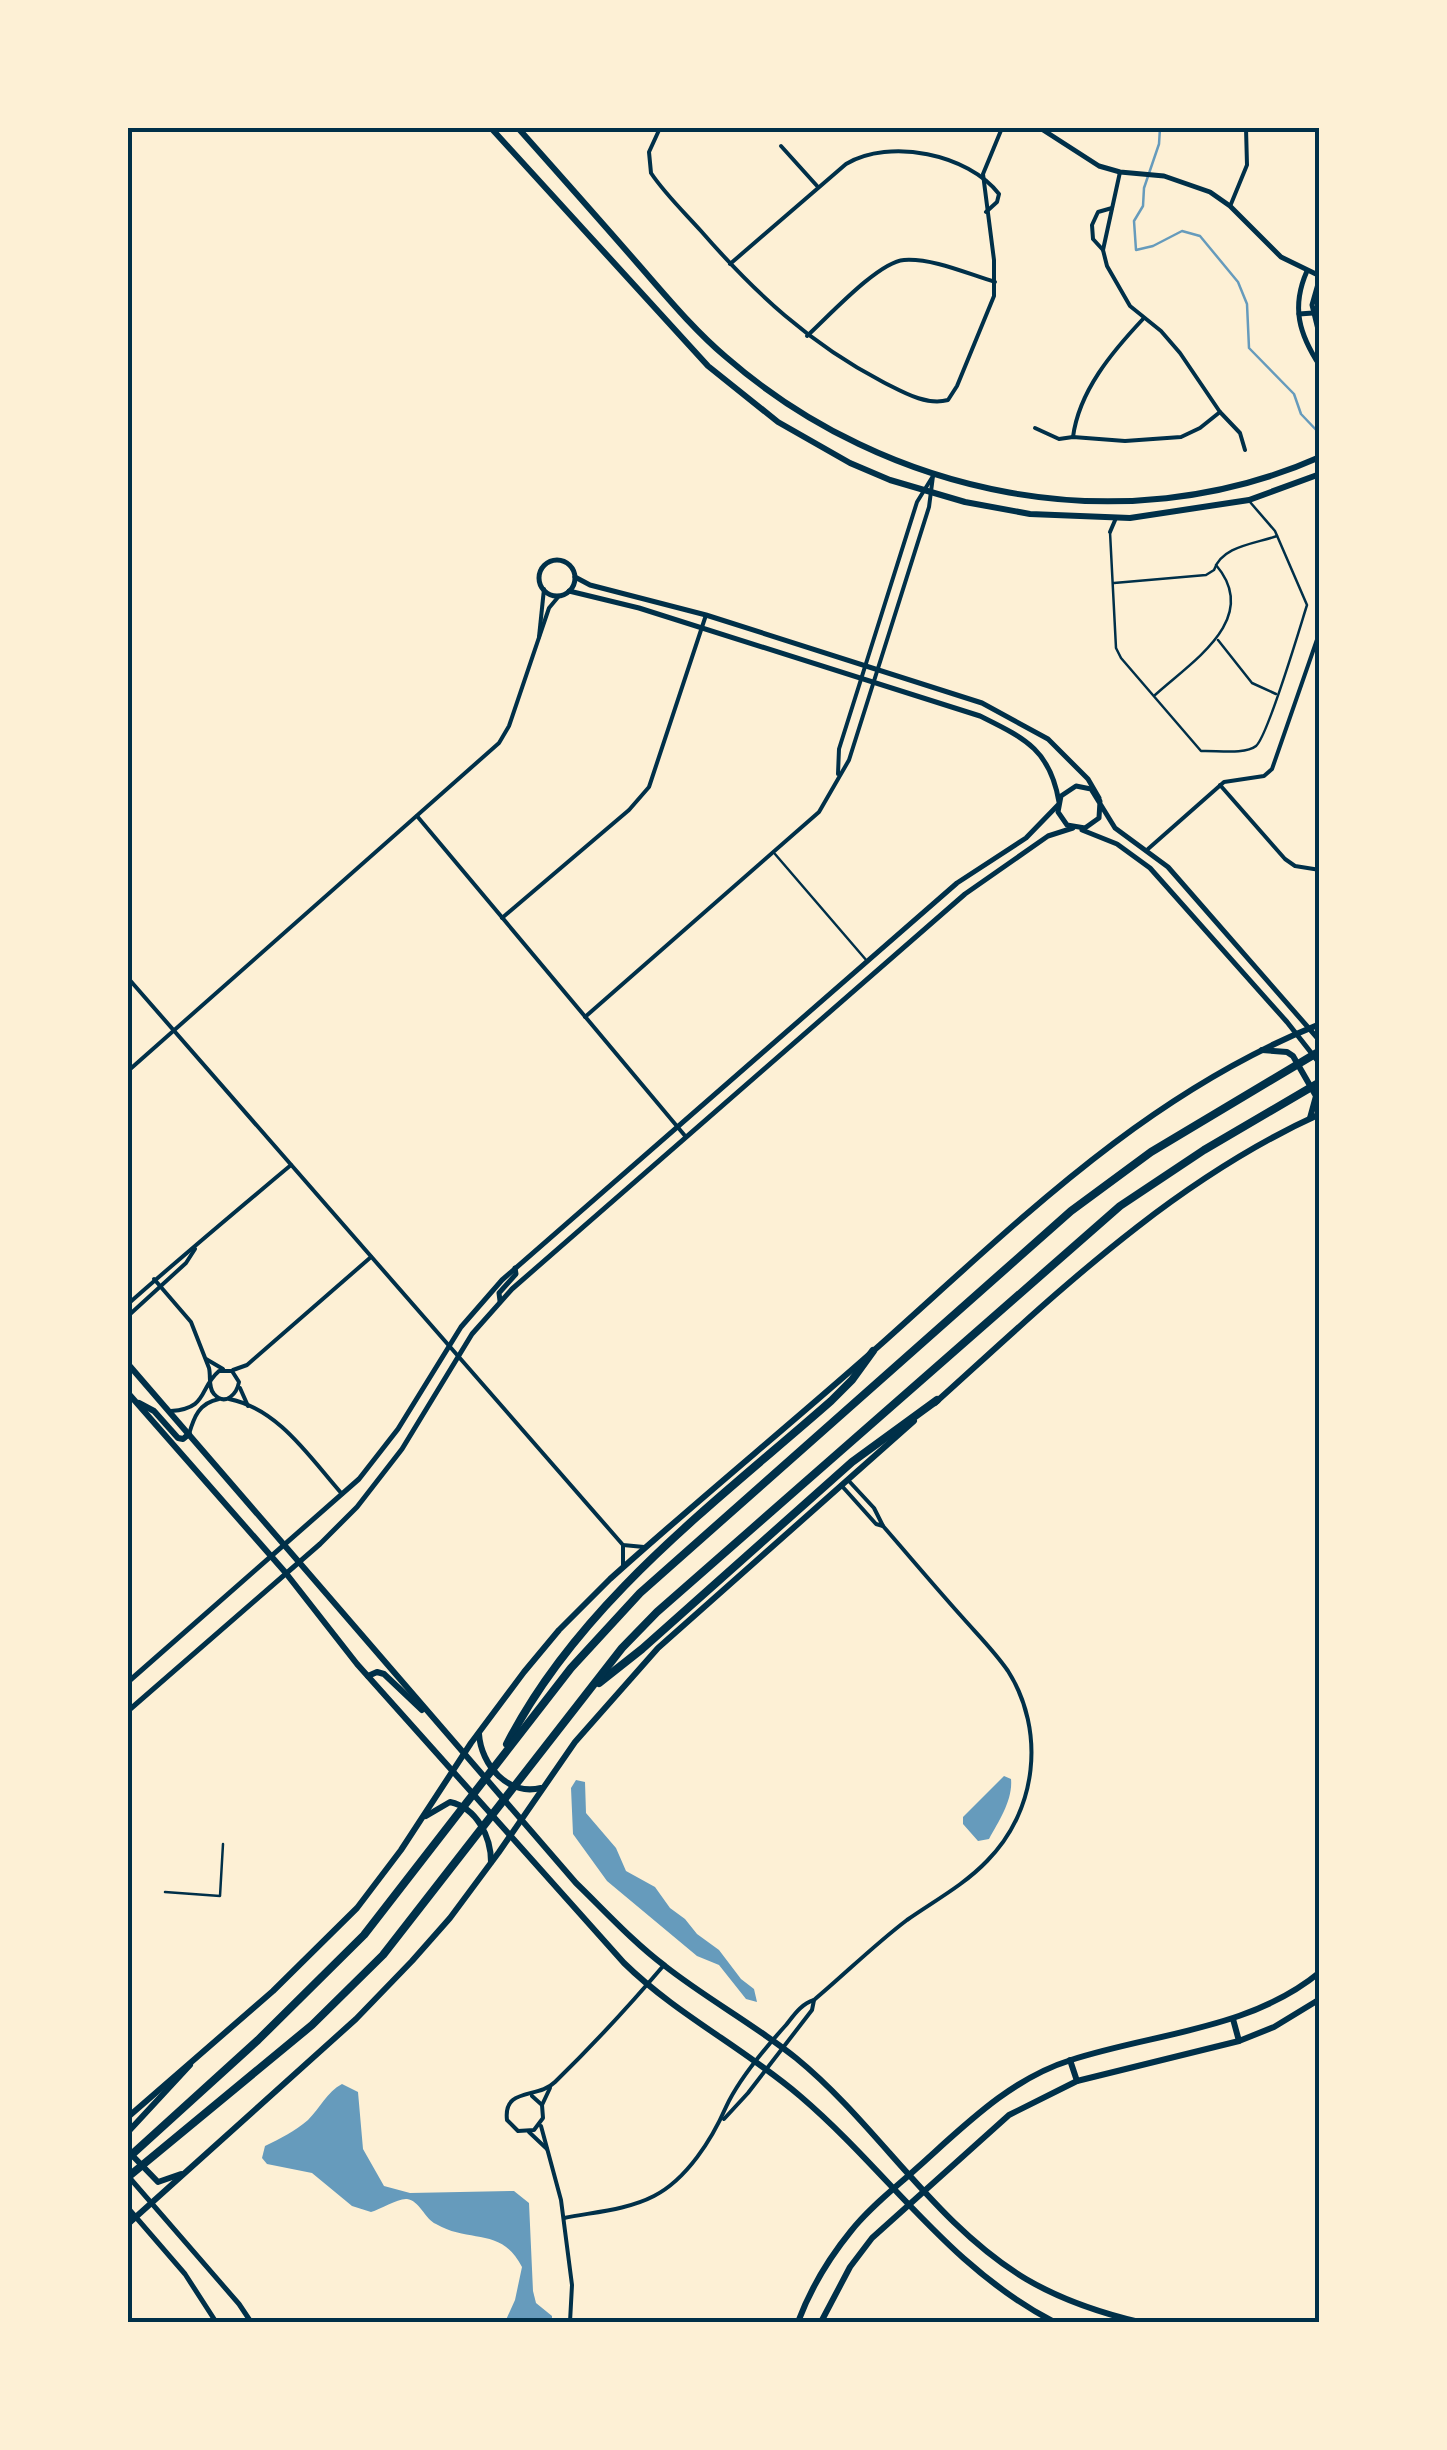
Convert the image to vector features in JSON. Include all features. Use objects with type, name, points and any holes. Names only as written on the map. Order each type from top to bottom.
[{"type":"highway","points":[[128,2154],[330,1972],[396,1896],[571,1668],[640,1593],[1111,1180],[1194,1125],[1320,1052]]},
{"type":"highway","points":[[128,2178],[299,2036],[383,1955],[622,1648],[658,1612],[1080,1238],[1161,1177],[1320,1082]]},
{"type":"highway","points":[[498,1762],[520,1718],[542,1687],[620,1592],[831,1401],[873,1351]]},
{"type":"highway","points":[[588,1692],[642,1649],[852,1462],[937,1400]]},
{"type":"main road","points":[[491,128],[678,336],[738,392],[778,422],[850,463],[933,494],[1030,514],[1116,518],[1250,500],[1320,474]]},
{"type":"main road","points":[[518,128],[666,296],[741,370],[828,430],[891,461],[979,488],[1084,500],[1155,500],[1247,482],[1320,456]]},
{"type":"main road","points":[[1247,482],[1250,500]]},
{"type":"main road","points":[[1083,517],[1084,500]]},
{"type":"main road","points":[[128,2117],[295,1971],[356,1908],[456,1776],[465,1754],[524,1672],[559,1630],[620,1570],[1078,1168],[1169,1102],[1258,1050],[1320,1024]]},
{"type":"main road","points":[[1258,1050],[1288,1052],[1293,1056],[1316,1096],[1309,1119]]},
{"type":"main road","points":[[128,2224],[356,2019],[450,1918],[599,1712],[658,1648],[1129,1230],[1229,1161],[1320,1114]]},
{"type":"main road","points":[[128,1364],[576,1883],[664,1965],[772,2040],[830,2089],[975,2241],[1023,2277],[1120,2320],[1139,2322]]},
{"type":"main road","points":[[128,1393],[285,1572],[368,1676],[601,1940],[647,1984],[768,2069],[850,2140],[967,2264],[997,2288],[1054,2322]]},
{"type":"main road","points":[[134,1400],[154,1411],[178,1438],[190,1434]]},
{"type":"main road","points":[[368,1676],[384,1674],[412,1704],[431,1716]]},
{"type":"main road","points":[[479,1734],[482,1754],[506,1781],[520,1790],[542,1788]]},
{"type":"main road","points":[[422,1820],[450,1802],[466,1808],[487,1835],[491,1862]]},
{"type":"main road","points":[[798,2322],[809,2294],[847,2236],[910,2174],[1010,2089],[1036,2073],[1070,2060],[1233,2019],[1320,1972]]},
{"type":"main road","points":[[822,2322],[850,2268],[872,2238],[1009,2115],[1077,2081],[1239,2041],[1288,2020],[1320,1998]]},
{"type":"main road","points":[[1233,2019],[1239,2041]]},
{"type":"main road","points":[[128,2132],[186,2072],[196,2056]]},
{"type":"main road","points":[[1070,2060],[1077,2081]]},
{"type":"main road","points":[[128,2154],[158,2182],[188,2170]]},
{"type":"street","points":[[660,128],[649,152],[651,173],[767,302],[807,336],[850,364],[930,402],[948,400],[958,386],[988,314],[995,282],[983,174],[1002,128]]},
{"type":"street","points":[[1040,128],[1080,156],[1120,172],[1164,176],[1210,192],[1230,206],[1281,257],[1320,277],[1314,291],[1313,314],[1320,339],[1307,348]]},
{"type":"street","points":[[1230,206],[1246,165],[1246,128]]},
{"type":"street","points":[[780,146],[818,187]]},
{"type":"street","points":[[730,264],[818,187],[862,155],[877,152],[930,156],[983,174],[999,194],[986,213]]},
{"type":"street","points":[[1104,250],[1120,172]]},
{"type":"street","points":[[1112,208],[1098,212],[1092,225],[1092,239],[1104,250],[1117,288],[1142,319],[1170,340],[1220,412],[1240,433],[1244,450]]},
{"type":"street","points":[[807,336],[882,270],[902,260],[995,282]]},
{"type":"street","points":[[1308,272],[1300,287],[1299,330],[1320,366]]},
{"type":"street","points":[[1313,314],[1320,302]]},
{"type":"street","points":[[1298,314],[1313,314]]},
{"type":"street","points":[[1073,437],[1092,384],[1122,340],[1142,319]]},
{"type":"street","points":[[1035,428],[1059,440],[1073,437],[1126,442],[1180,436],[1200,428],[1220,412]]},
{"type":"street","points":[[838,775],[839,750],[921,491],[933,476]]},
{"type":"street","points":[[586,1017],[820,812],[850,760],[933,494],[933,476]]},
{"type":"street","points":[[1116,518],[1110,532],[1116,648],[1121,658],[1201,751],[1254,748],[1271,717],[1307,605],[1278,536],[1250,500]]},
{"type":"street","points":[[1113,583],[1206,574],[1214,570],[1226,552],[1278,536]]},
{"type":"street","points":[[538,638],[544,590],[540,573],[551,561],[567,563],[575,577],[590,585],[706,615],[866,665],[982,703],[1026,724],[1048,738],[1077,766],[1115,828],[1148,849],[1320,1041]]},
{"type":"street","points":[[1154,696],[1217,638],[1228,622],[1228,583],[1216,565]]},
{"type":"street","points":[[128,1071],[499,742],[509,726],[549,608],[569,591],[575,577]]},
{"type":"street","points":[[544,590],[559,596]]},
{"type":"street","points":[[569,591],[702,628],[980,716],[1024,738],[1048,766],[1062,820],[1112,841],[1143,861],[1320,1064]]},
{"type":"street","points":[[502,918],[629,810],[649,787],[706,615]]},
{"type":"street","points":[[1148,849],[1220,785],[1233,778],[1264,776],[1272,769],[1320,631]]},
{"type":"street","points":[[1217,638],[1252,683],[1276,694]]},
{"type":"street","points":[[1220,785],[1285,858],[1296,866],[1320,870]]},
{"type":"street","points":[[128,1682],[342,1495],[393,1437],[448,1346],[480,1302],[516,1268],[868,961],[974,872],[1030,834],[1065,792],[1076,786],[1088,788],[1100,799],[1097,820],[1048,836],[982,882],[500,1301],[458,1356],[405,1444],[350,1514],[128,1711]]},
{"type":"street","points":[[417,816],[686,1137]]},
{"type":"street","points":[[774,853],[876,971]]},
{"type":"street","points":[[974,872],[982,882]]},
{"type":"street","points":[[1199,922],[1209,914]]},
{"type":"street","points":[[128,978],[624,1545],[648,1546]]},
{"type":"street","points":[[128,1304],[179,1256],[198,1245],[291,1165]]},
{"type":"street","points":[[562,1228],[570,1238]]},
{"type":"street","points":[[128,1316],[186,1263],[198,1245]]},
{"type":"street","points":[[168,1411],[234,1395],[247,1365],[371,1257]]},
{"type":"street","points":[[500,1301],[499,1293],[516,1274],[516,1268]]},
{"type":"street","points":[[154,1278],[190,1322],[206,1359],[214,1394],[248,1406],[282,1427],[342,1495]]},
{"type":"street","points":[[206,1359],[236,1375],[248,1406]]},
{"type":"street","points":[[190,1434],[195,1414],[215,1374],[247,1365]]},
{"type":"street","points":[[393,1437],[405,1444]]},
{"type":"street","points":[[844,1482],[876,1524],[882,1526]]},
{"type":"street","points":[[723,2119],[726,2106],[772,2040],[805,2003],[814,2000],[907,1921],[990,1859],[1014,1826],[1031,1770],[1029,1724],[1018,1689],[1007,1670],[882,1526],[874,1508],[844,1482]]},
{"type":"street","points":[[620,1570],[624,1545]]},
{"type":"street","points":[[165,1892],[220,1896],[223,1844]]},
{"type":"street","points":[[570,2322],[572,2286],[564,2218],[540,2124],[542,2105],[550,2088],[664,1965]]},
{"type":"street","points":[[564,2218],[625,2207],[666,2189],[768,2069],[812,2010],[814,2000]]},
{"type":"street","points":[[547,2148],[530,2132],[513,2129],[506,2114],[508,2104],[516,2096],[532,2096],[550,2088]]},
{"type":"street","points":[[532,2096],[542,2105]]},
{"type":"street","points":[[530,2132],[540,2124]]},
{"type":"street","points":[[128,2178],[251,2322]]},
{"type":"street","points":[[128,2208],[184,2274],[216,2322]]},
{"type":"water","points":[[1004,1776],[1011,1779],[1004,1810],[989,1839],[978,1841],[963,1824],[963,1817]]},
{"type":"water","points":[[576,1780],[585,1782],[586,1813],[616,1848],[626,1871],[655,1887],[670,1908],[719,1950],[754,1989],[757,2002],[746,1999],[719,1965],[697,1956],[607,1881],[573,1834],[571,1788]]},
{"type":"water","points":[[342,2084],[358,2092],[363,2149],[384,2186],[410,2193],[514,2191],[529,2203],[533,2291],[536,2303],[552,2316],[552,2322],[505,2322],[515,2300],[522,2267],[514,2254],[495,2241],[436,2224],[407,2199],[371,2212],[352,2206],[312,2173],[267,2164],[262,2158],[265,2146],[308,2120]]},
{"type":"waterway","points":[[1160,128],[1143,206],[1134,221],[1136,250],[1182,231],[1200,236],[1238,282],[1247,304],[1249,348],[1294,394],[1301,414],[1320,434]]}]
